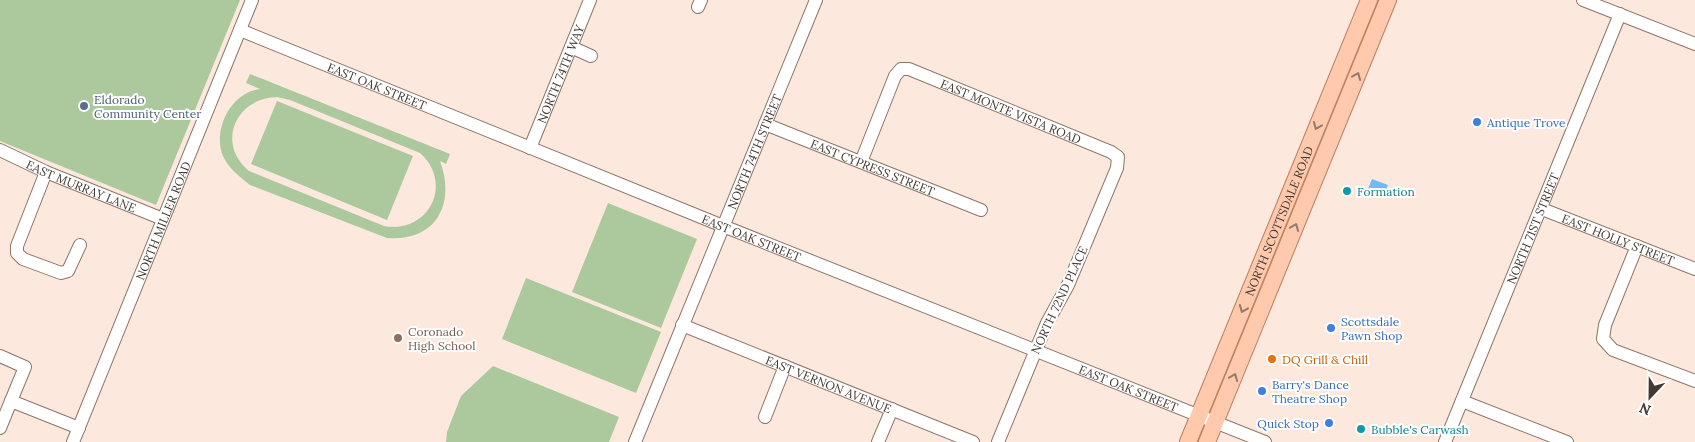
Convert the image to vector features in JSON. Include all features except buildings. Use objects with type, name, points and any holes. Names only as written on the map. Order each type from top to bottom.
[{"type":"main road","name":"NORTH SCOTTSDALE ROAD","points":[[1188,442],[1369,0]]},
{"type":"main road","name":"NORTH SCOTTSDALE ROAD","points":[[1207,442],[1388,0]]},
{"type":"street","name":"NORTH MILLER ROAD","points":[[73,442],[252,0]]},
{"type":"street","name":"NORTH 74TH WAY","points":[[530,148],[590,0]]},
{"type":"street","name":"NORTH 74TH STREET","points":[[635,442],[816,0]]},
{"type":"street","points":[[1583,0],[1695,44]]},
{"type":"street","name":"NORTH 71ST STREET","points":[[1445,442],[1542,209],[1620,14]]},
{"type":"street","name":"EAST OAK STREET","points":[[240,30],[723,226],[1265,442]]},
{"type":"street","points":[[570,47],[590,56]]},
{"type":"street","name":"EAST MONTE VISTA ROAD","points":[[862,162],[895,76],[901,69],[909,69],[1111,152],[1118,157]]},
{"type":"street","name":"EAST CYPRESS STREET","points":[[765,124],[980,210]]},
{"type":"street","name":"EAST MURRAY LANE","points":[[0,150],[46,172],[163,219]]},
{"type":"street","name":"NORTH 72ND PLACE","points":[[998,442],[1047,323],[1068,285],[1117,168],[1118,157]]},
{"type":"street","points":[[46,172],[17,246],[18,253],[23,259],[61,273],[68,271],[80,245]]},
{"type":"street","name":"EAST HOLLY STREET","points":[[1542,209],[1695,269]]},
{"type":"street","points":[[1637,246],[1606,325],[1603,339],[1613,350],[1695,382]]},
{"type":"street","name":"EAST VERNON AVENUE","points":[[682,325],[974,442]]},
{"type":"street","points":[[0,356],[26,366],[0,428]]},
{"type":"street","points":[[765,417],[785,366]]},
{"type":"street","points":[[11,401],[79,428]]},
{"type":"street","points":[[1462,401],[1567,442]]},
{"type":"street","points":[[878,442],[892,409]]},
{"type":"green space","points":[[0,0],[240,0],[156,205],[0,141]]},
{"type":"green space","points":[[250,74],[450,154],[446,164],[440,161],[445,192],[443,205],[438,217],[430,227],[418,234],[404,238],[387,238],[250,185],[228,165],[220,146],[222,124],[226,114],[240,97],[260,89],[246,83]],"holes":[[[277,97],[290,100],[420,153],[430,165],[435,178],[432,204],[424,214],[413,222],[400,226],[384,226],[249,171],[239,160],[234,148],[232,136],[235,124],[250,105],[262,99]]]},
{"type":"green space","points":[[277,101],[413,156],[387,220],[251,164]]},
{"type":"green space","points":[[608,203],[697,239],[661,328],[572,292]]},
{"type":"green space","points":[[526,278],[661,332],[636,393],[502,339]]},
{"type":"green space","points":[[493,366],[619,417],[609,442],[446,442],[447,432],[461,396]]},
{"type":"water","points":[[1372,179],[1388,185],[1384,195],[1368,189]]},
{"type":"place","name":"Eldorado Community Center","points":[[84,106]]},
{"type":"place","name":"Antique Trove","points":[[1477,122]]},
{"type":"place","name":"Formation","points":[[1347,191]]},
{"type":"place","name":"Scottsdale Pawn Shop","points":[[1331,328]]},
{"type":"place","name":"Coronado High School","points":[[398,338]]},
{"type":"place","name":"DQ Grill & Chill","points":[[1272,359]]},
{"type":"place","name":"Barry's Dance Theatre Shop","points":[[1262,391]]},
{"type":"place","name":"Quick Stop","points":[[1329,423]]},
{"type":"place","name":"Bubble's Carwash","points":[[1361,429]]}]
